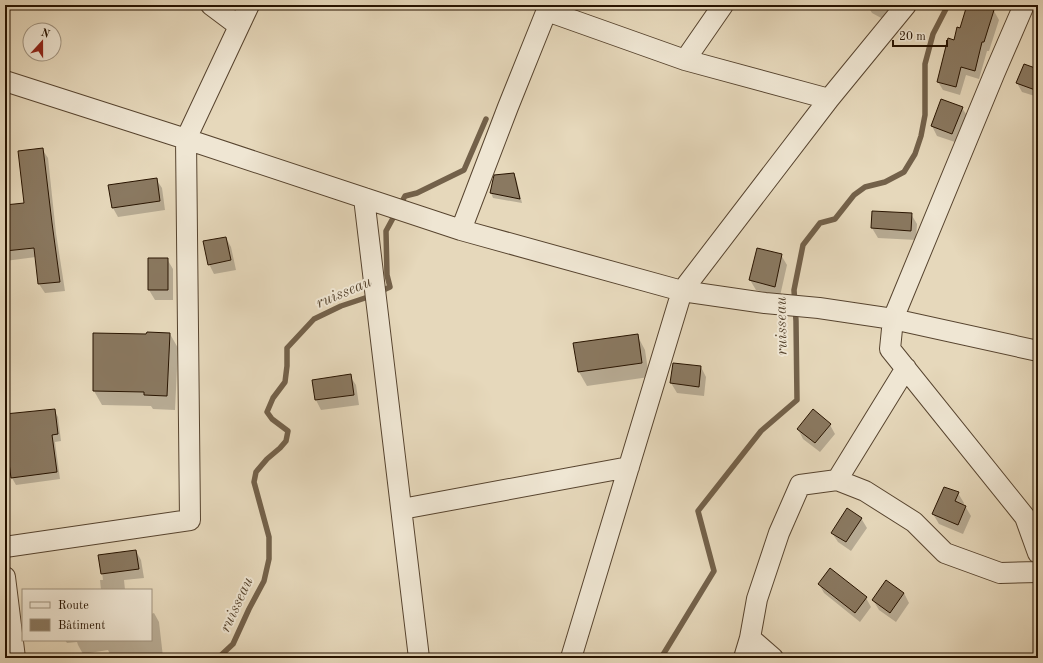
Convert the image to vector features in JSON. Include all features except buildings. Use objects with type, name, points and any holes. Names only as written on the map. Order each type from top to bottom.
[{"type":"street","points":[[211,5],[239,26]]},
{"type":"street","points":[[5,547],[190,520],[186,139],[249,5]]},
{"type":"street","points":[[685,60],[723,5]]},
{"type":"street","points":[[571,658],[682,291],[830,99],[906,5]]},
{"type":"street","points":[[1024,5],[893,319],[890,349],[1031,522],[1038,553]]},
{"type":"street","points":[[461,230],[548,8],[685,60],[830,99]]},
{"type":"street","points":[[5,81],[461,230],[682,291],[893,319],[1038,351]]},
{"type":"street","points":[[364,198],[419,658]]},
{"type":"street","points":[[837,480],[906,368]]},
{"type":"street","points":[[402,509],[629,466]]},
{"type":"street","points":[[744,658],[760,592],[779,533],[800,485],[837,480],[865,491],[914,522],[945,553],[1000,573],[1038,572]]},
{"type":"street","points":[[5,576],[15,658]]},
{"type":"street","points":[[750,638],[772,658]]},
{"type":"waterway","name":"ruisseau","points":[[661,658],[714,571],[698,511],[761,431],[797,400],[794,290],[803,245],[820,223],[835,219],[854,195],[865,187],[885,182],[904,172],[915,154],[921,136],[925,115],[925,64],[933,34],[948,5]]},
{"type":"waterway","name":"ruisseau","points":[[379,292],[390,287],[387,275],[386,231],[405,196],[417,193],[464,170],[486,119]]},
{"type":"waterway","name":"ruisseau","points":[[218,658],[233,644],[264,581],[269,559],[269,537],[254,482],[256,472],[286,441],[288,431],[272,419],[267,412],[273,398],[285,382],[287,348],[314,319],[341,306],[371,296]]}]
